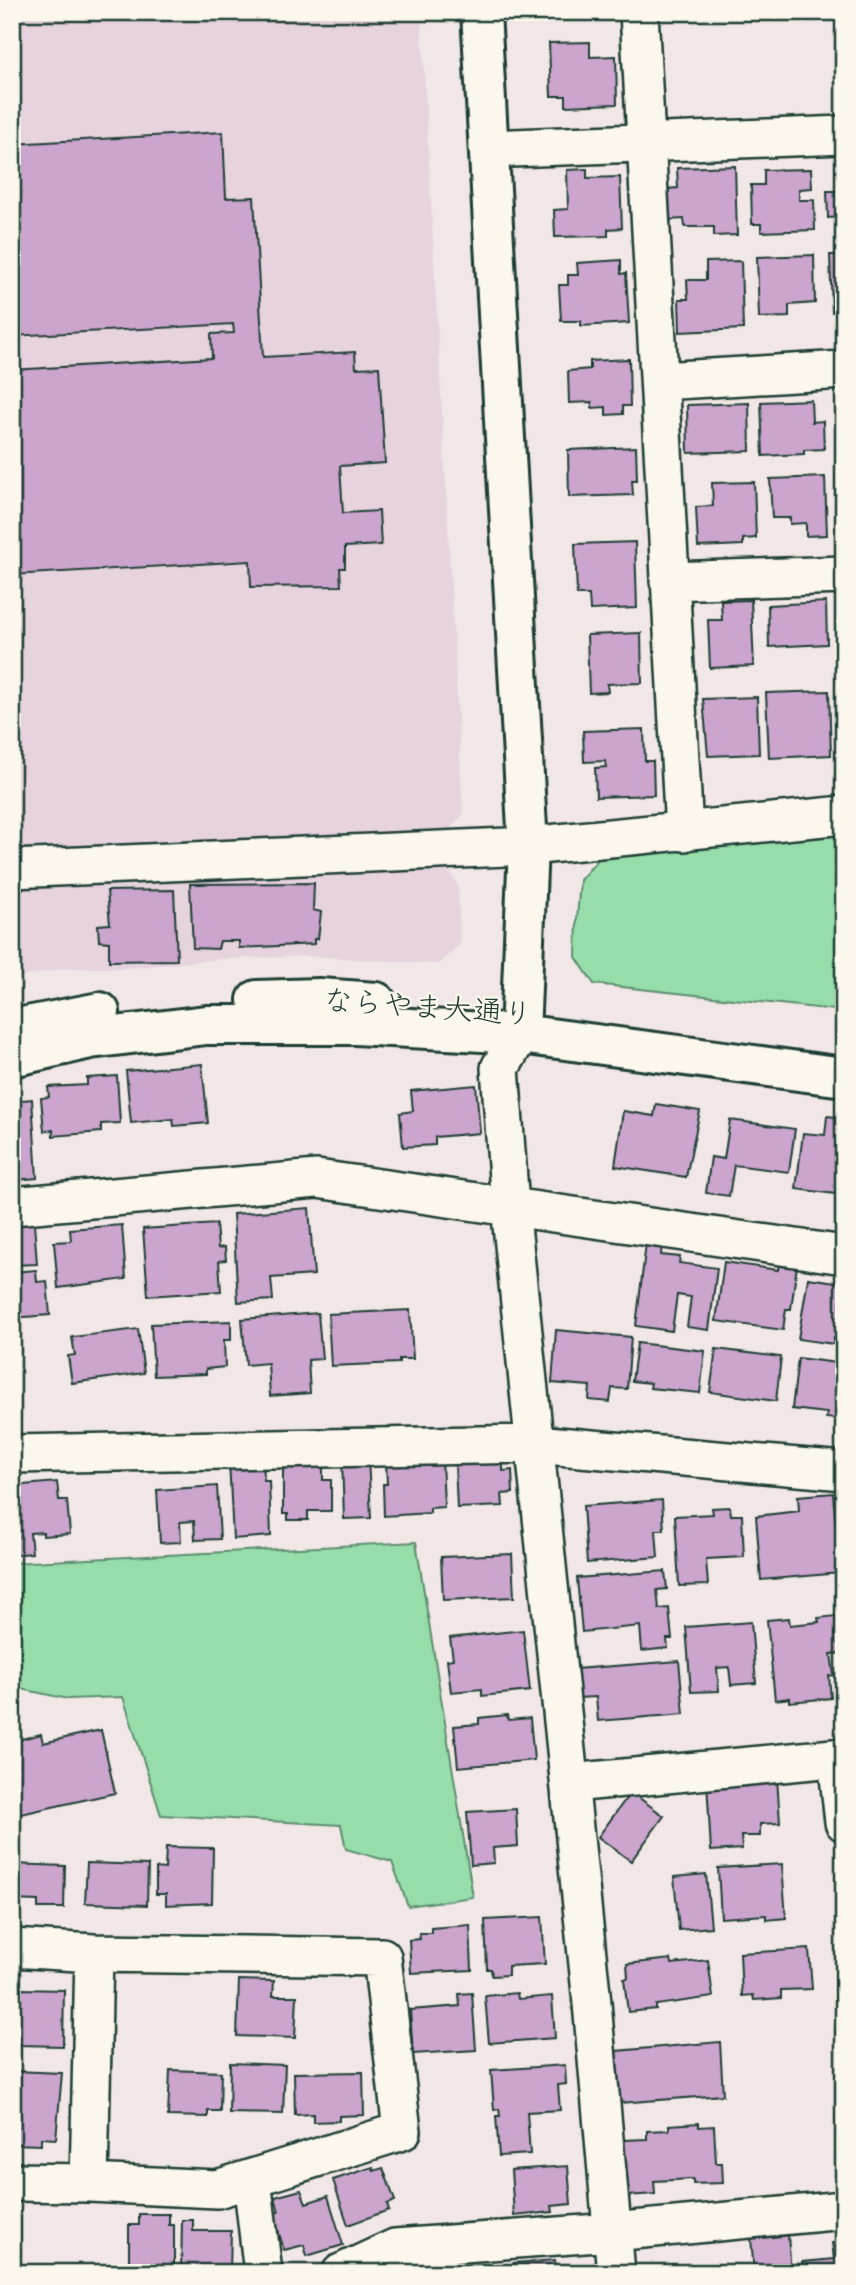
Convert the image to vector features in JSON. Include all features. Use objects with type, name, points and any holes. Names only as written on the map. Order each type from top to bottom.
[{"type":"street","points":[[481,12],[528,846],[521,1023],[500,1068],[510,1206],[570,1783],[616,2273]]},
{"type":"street","points":[[639,12],[684,832]]},
{"type":"street","points":[[488,149],[844,135]]},
{"type":"street","points":[[660,381],[844,370]]},
{"type":"street","points":[[669,581],[844,575]]},
{"type":"street","points":[[12,869],[528,846],[844,815]]},
{"type":"street","name":"ならやま大通り","points":[[12,1029],[84,1014],[187,1003],[319,998],[521,1023],[844,1052]]},
{"type":"street","points":[[12,1057],[90,1039],[206,1025],[521,1023],[844,1077]]},
{"type":"street","points":[[12,1206],[317,1179],[844,1255]]},
{"type":"street","points":[[12,1454],[536,1444],[844,1471]]},
{"type":"street","points":[[570,1783],[841,1758],[844,1822]]},
{"type":"street","points":[[12,1948],[94,1953],[382,1957],[401,2131],[217,2189],[12,2182]]},
{"type":"street","points":[[89,2183],[94,1953]]},
{"type":"street","points":[[252,2179],[263,2273]]},
{"type":"street","points":[[341,2273],[395,2248],[612,2232],[844,2210]]},
{"type":"shaded area","points":[[12,12],[421,12],[463,814],[447,832],[12,852]]},
{"type":"shaded area","points":[[448,868],[458,886],[460,944],[438,964],[308,956],[221,959],[129,968],[65,968],[12,979],[12,888]]},
{"type":"green space","points":[[844,831],[844,1011],[594,984],[576,957],[580,880],[601,856],[673,851]]},
{"type":"green space","points":[[416,1542],[473,1897],[408,1906],[392,1862],[346,1849],[341,1825],[161,1815],[123,1697],[68,1699],[12,1687],[12,1563]]},
{"type":"building","points":[[590,42],[590,57],[616,56],[617,104],[566,106],[566,96],[551,96],[549,43]]},
{"type":"building","points":[[223,132],[226,198],[254,197],[263,357],[355,352],[356,368],[379,367],[385,463],[340,466],[343,513],[379,511],[381,545],[345,547],[345,568],[340,568],[341,586],[251,587],[250,561],[12,575],[12,370],[212,358],[211,334],[234,333],[233,324],[12,336],[12,144]]},
{"type":"building","points":[[735,166],[737,235],[714,236],[714,227],[685,227],[684,219],[668,220],[667,189],[678,188],[677,168]]},
{"type":"building","points":[[587,169],[587,178],[620,177],[622,228],[608,229],[608,236],[555,237],[554,210],[568,209],[567,170]]},
{"type":"building","points":[[811,169],[812,188],[799,189],[799,200],[814,200],[815,230],[761,232],[761,224],[752,224],[751,185],[764,185],[764,170]]},
{"type":"building","points":[[827,191],[844,191],[844,217],[828,218]]},
{"type":"building","points":[[814,255],[815,303],[789,305],[789,317],[759,318],[757,257]]},
{"type":"building","points":[[830,255],[844,255],[844,311],[832,312]]},
{"type":"building","points":[[621,260],[621,274],[626,273],[629,323],[581,326],[581,321],[561,321],[559,285],[568,285],[568,275],[578,275],[577,263]]},
{"type":"building","points":[[741,261],[743,329],[680,332],[679,299],[688,299],[687,280],[706,280],[706,262]]},
{"type":"building","points":[[629,359],[630,406],[623,406],[623,414],[606,415],[606,407],[592,408],[592,402],[569,403],[568,371],[590,369],[590,361]]},
{"type":"building","points":[[811,400],[812,422],[823,421],[824,449],[804,450],[804,454],[763,456],[761,402]]},
{"type":"building","points":[[749,403],[750,451],[688,453],[687,405]]},
{"type":"building","points":[[837,407],[844,407],[844,450],[839,450]]},
{"type":"building","points":[[636,447],[637,480],[632,480],[633,495],[569,497],[568,450]]},
{"type":"building","points":[[825,477],[827,535],[806,536],[806,523],[790,524],[790,518],[772,518],[770,479]]},
{"type":"building","points":[[754,482],[756,538],[743,539],[743,545],[698,547],[696,507],[713,506],[712,483]]},
{"type":"building","points":[[635,542],[637,608],[590,610],[589,595],[577,595],[575,544]]},
{"type":"building","points":[[751,600],[754,666],[710,668],[708,620],[722,620],[721,601]]},
{"type":"building","points":[[826,602],[827,644],[769,647],[768,605]]},
{"type":"building","points":[[641,633],[642,683],[607,684],[608,692],[589,693],[587,635]]},
{"type":"building","points":[[829,691],[831,755],[769,758],[766,693]]},
{"type":"building","points":[[757,697],[759,754],[708,756],[703,699]]},
{"type":"building","points":[[644,729],[645,761],[653,761],[654,795],[596,797],[595,768],[606,767],[605,761],[584,762],[583,731]]},
{"type":"building","points":[[314,883],[313,910],[321,912],[318,939],[314,939],[314,944],[239,948],[239,941],[220,941],[218,949],[193,948],[190,884]]},
{"type":"building","points":[[174,890],[177,960],[109,961],[109,942],[99,941],[98,925],[110,924],[107,891]]},
{"type":"building","points":[[202,1064],[208,1123],[174,1126],[173,1119],[131,1123],[126,1071]]},
{"type":"building","points":[[117,1076],[120,1123],[101,1124],[101,1132],[53,1136],[53,1130],[44,1131],[41,1098],[49,1097],[48,1087],[87,1085],[87,1078]]},
{"type":"building","points":[[476,1085],[480,1133],[435,1137],[435,1145],[403,1147],[400,1113],[413,1111],[411,1091]]},
{"type":"building","points":[[32,1099],[37,1178],[16,1180],[15,1173],[12,1174],[12,1101]]},
{"type":"building","points":[[656,1104],[700,1111],[686,1177],[615,1166],[623,1111],[654,1116]]},
{"type":"building","points":[[827,1116],[844,1118],[844,1195],[796,1189],[803,1133],[825,1135]]},
{"type":"building","points":[[730,1120],[795,1129],[789,1172],[734,1165],[729,1196],[706,1193],[711,1157],[724,1159]]},
{"type":"building","points":[[309,1208],[314,1275],[271,1278],[273,1300],[238,1302],[233,1214]]},
{"type":"building","points":[[34,1223],[37,1264],[12,1265],[12,1224]]},
{"type":"building","points":[[216,1224],[218,1248],[225,1247],[226,1260],[219,1261],[221,1291],[148,1296],[143,1229]]},
{"type":"building","points":[[122,1225],[126,1279],[58,1288],[54,1242],[71,1241],[70,1229]]},
{"type":"building","points":[[646,1243],[662,1245],[661,1255],[680,1257],[679,1263],[717,1268],[709,1330],[687,1327],[691,1297],[677,1295],[672,1331],[636,1326]]},
{"type":"building","points":[[724,1262],[778,1270],[779,1262],[797,1265],[791,1309],[786,1309],[783,1330],[716,1321]]},
{"type":"building","points":[[36,1270],[37,1282],[47,1281],[50,1315],[12,1318],[12,1272]]},
{"type":"building","points":[[808,1278],[843,1283],[840,1306],[844,1307],[844,1339],[834,1337],[834,1344],[798,1339]]},
{"type":"building","points":[[410,1310],[413,1359],[399,1359],[399,1363],[331,1366],[328,1314]]},
{"type":"building","points":[[318,1313],[322,1359],[308,1360],[310,1393],[270,1396],[268,1363],[246,1365],[242,1319]]},
{"type":"building","points":[[231,1321],[231,1340],[224,1340],[225,1367],[206,1369],[206,1374],[154,1376],[151,1324]]},
{"type":"building","points":[[138,1329],[144,1373],[72,1383],[68,1356],[75,1355],[72,1337]]},
{"type":"building","points":[[556,1330],[631,1337],[627,1389],[612,1388],[610,1402],[589,1400],[590,1386],[552,1383]]},
{"type":"building","points":[[637,1343],[705,1351],[700,1393],[650,1388],[651,1383],[632,1381]]},
{"type":"building","points":[[716,1349],[781,1357],[776,1401],[710,1392]]},
{"type":"building","points":[[798,1358],[844,1364],[844,1420],[826,1418],[827,1413],[792,1409]]},
{"type":"building","points":[[368,1456],[371,1518],[344,1519],[342,1457]]},
{"type":"building","points":[[263,1458],[264,1481],[269,1481],[271,1536],[233,1539],[229,1460]]},
{"type":"building","points":[[442,1458],[444,1507],[430,1508],[430,1513],[384,1516],[383,1484],[387,1484],[386,1461]]},
{"type":"building","points":[[503,1462],[503,1471],[512,1470],[513,1493],[502,1494],[503,1506],[457,1508],[455,1464]]},
{"type":"building","points":[[283,1464],[323,1464],[323,1480],[331,1480],[331,1511],[308,1511],[308,1520],[288,1520],[288,1514],[283,1514]]},
{"type":"building","points":[[57,1482],[59,1500],[67,1500],[70,1534],[43,1536],[43,1532],[30,1533],[32,1553],[12,1555],[12,1486]]},
{"type":"building","points":[[217,1486],[220,1539],[195,1540],[194,1521],[180,1522],[181,1542],[160,1543],[157,1490]]},
{"type":"building","points":[[833,1493],[840,1573],[761,1580],[756,1516],[799,1511],[798,1496]]},
{"type":"building","points":[[662,1500],[664,1530],[656,1530],[658,1557],[587,1563],[583,1506]]},
{"type":"building","points":[[730,1507],[731,1515],[742,1515],[744,1557],[706,1559],[708,1585],[679,1586],[675,1516],[713,1514],[712,1508]]},
{"type":"building","points":[[512,1554],[514,1597],[443,1600],[441,1557]]},
{"type":"building","points":[[665,1571],[667,1589],[657,1590],[659,1609],[669,1608],[672,1639],[667,1639],[668,1648],[642,1651],[640,1626],[582,1632],[577,1578]]},
{"type":"building","points":[[844,1615],[844,1653],[831,1654],[834,1675],[829,1676],[831,1698],[790,1702],[790,1698],[775,1700],[767,1620],[789,1618],[790,1625],[819,1622],[818,1618]]},
{"type":"building","points":[[751,1622],[756,1683],[731,1685],[729,1667],[717,1668],[719,1691],[691,1692],[686,1627]]},
{"type":"building","points":[[523,1630],[530,1691],[482,1696],[482,1689],[451,1692],[447,1660],[453,1659],[450,1638]]},
{"type":"building","points":[[679,1661],[684,1714],[598,1721],[596,1697],[577,1698],[575,1669]]},
{"type":"building","points":[[507,1715],[508,1720],[530,1718],[534,1760],[458,1767],[454,1726],[479,1724],[479,1718]]},
{"type":"building","points":[[12,1717],[18,1740],[41,1734],[43,1743],[101,1730],[115,1793],[12,1816]]},
{"type":"building","points":[[777,1777],[780,1823],[760,1824],[760,1836],[741,1836],[742,1849],[711,1851],[707,1781]]},
{"type":"building","points":[[631,1792],[664,1816],[631,1861],[598,1837]]},
{"type":"building","points":[[516,1809],[518,1846],[493,1848],[494,1863],[471,1865],[467,1812]]},
{"type":"building","points":[[166,1847],[213,1848],[212,1903],[166,1905],[166,1894],[156,1894],[156,1868],[165,1869]]},
{"type":"building","points":[[87,1863],[148,1865],[147,1905],[85,1903]]},
{"type":"building","points":[[12,1864],[65,1866],[64,1908],[38,1908],[38,1901],[12,1900]]},
{"type":"building","points":[[782,1864],[786,1918],[766,1920],[766,1915],[721,1918],[718,1868]]},
{"type":"building","points":[[706,1874],[711,1927],[679,1930],[674,1877]]},
{"type":"building","points":[[542,1917],[545,1964],[508,1966],[508,1975],[492,1976],[491,1969],[487,1969],[485,1920]]},
{"type":"building","points":[[470,1925],[472,1970],[411,1973],[409,1940],[420,1939],[419,1933],[431,1933],[431,1928]]},
{"type":"building","points":[[809,1949],[812,1989],[781,1990],[781,1998],[754,2000],[753,1995],[742,1996],[740,1953]]},
{"type":"building","points":[[671,1959],[672,1964],[708,1960],[713,1997],[628,2012],[624,1979],[628,1978],[627,1964]]},
{"type":"building","points":[[239,1980],[274,1981],[273,1996],[297,1996],[295,2038],[237,2036]]},
{"type":"building","points":[[19,1989],[64,1990],[63,2046],[18,2045]]},
{"type":"building","points":[[472,1993],[476,2050],[413,2054],[410,2010],[460,2006],[459,1994]]},
{"type":"building","points":[[517,1993],[518,1999],[552,1996],[555,2038],[489,2043],[485,1996]]},
{"type":"building","points":[[720,2042],[723,2095],[620,2103],[616,2051]]},
{"type":"building","points":[[230,2063],[285,2065],[283,2114],[229,2113]]},
{"type":"building","points":[[565,2065],[566,2084],[558,2085],[560,2110],[527,2112],[530,2154],[499,2156],[496,2116],[500,2116],[499,2109],[494,2110],[491,2070]]},
{"type":"building","points":[[170,2070],[221,2072],[220,2111],[208,2111],[208,2117],[168,2116]]},
{"type":"building","points":[[13,2071],[62,2073],[56,2139],[41,2138],[41,2145],[12,2144]]},
{"type":"building","points":[[363,2072],[364,2115],[339,2116],[339,2121],[313,2122],[313,2114],[295,2115],[294,2073]]},
{"type":"building","points":[[699,2123],[699,2127],[714,2126],[716,2163],[722,2163],[723,2183],[693,2184],[693,2179],[654,2181],[655,2194],[627,2196],[624,2140],[647,2139],[647,2131],[669,2130],[669,2125]]},
{"type":"building","points":[[568,2166],[571,2204],[552,2206],[553,2212],[514,2216],[511,2170]]},
{"type":"building","points":[[373,2167],[374,2171],[383,2168],[395,2201],[387,2204],[389,2210],[348,2225],[333,2180]]},
{"type":"building","points":[[301,2190],[306,2203],[328,2196],[343,2245],[307,2256],[304,2245],[284,2250],[273,2213],[279,2212],[275,2197]]},
{"type":"building","points":[[139,2214],[169,2214],[169,2225],[174,2225],[174,2273],[145,2273],[145,2262],[129,2262],[129,2225],[139,2225]]},
{"type":"building","points":[[182,2220],[193,2220],[193,2231],[231,2231],[230,2273],[181,2273]]},
{"type":"building","points":[[788,2235],[791,2273],[754,2273],[751,2238]]},
{"type":"building","points":[[832,2243],[844,2243],[844,2273],[803,2273],[802,2262],[834,2259]]},
{"type":"building","points":[[555,2260],[556,2270],[577,2268],[577,2273],[515,2273],[514,2263]]}]
